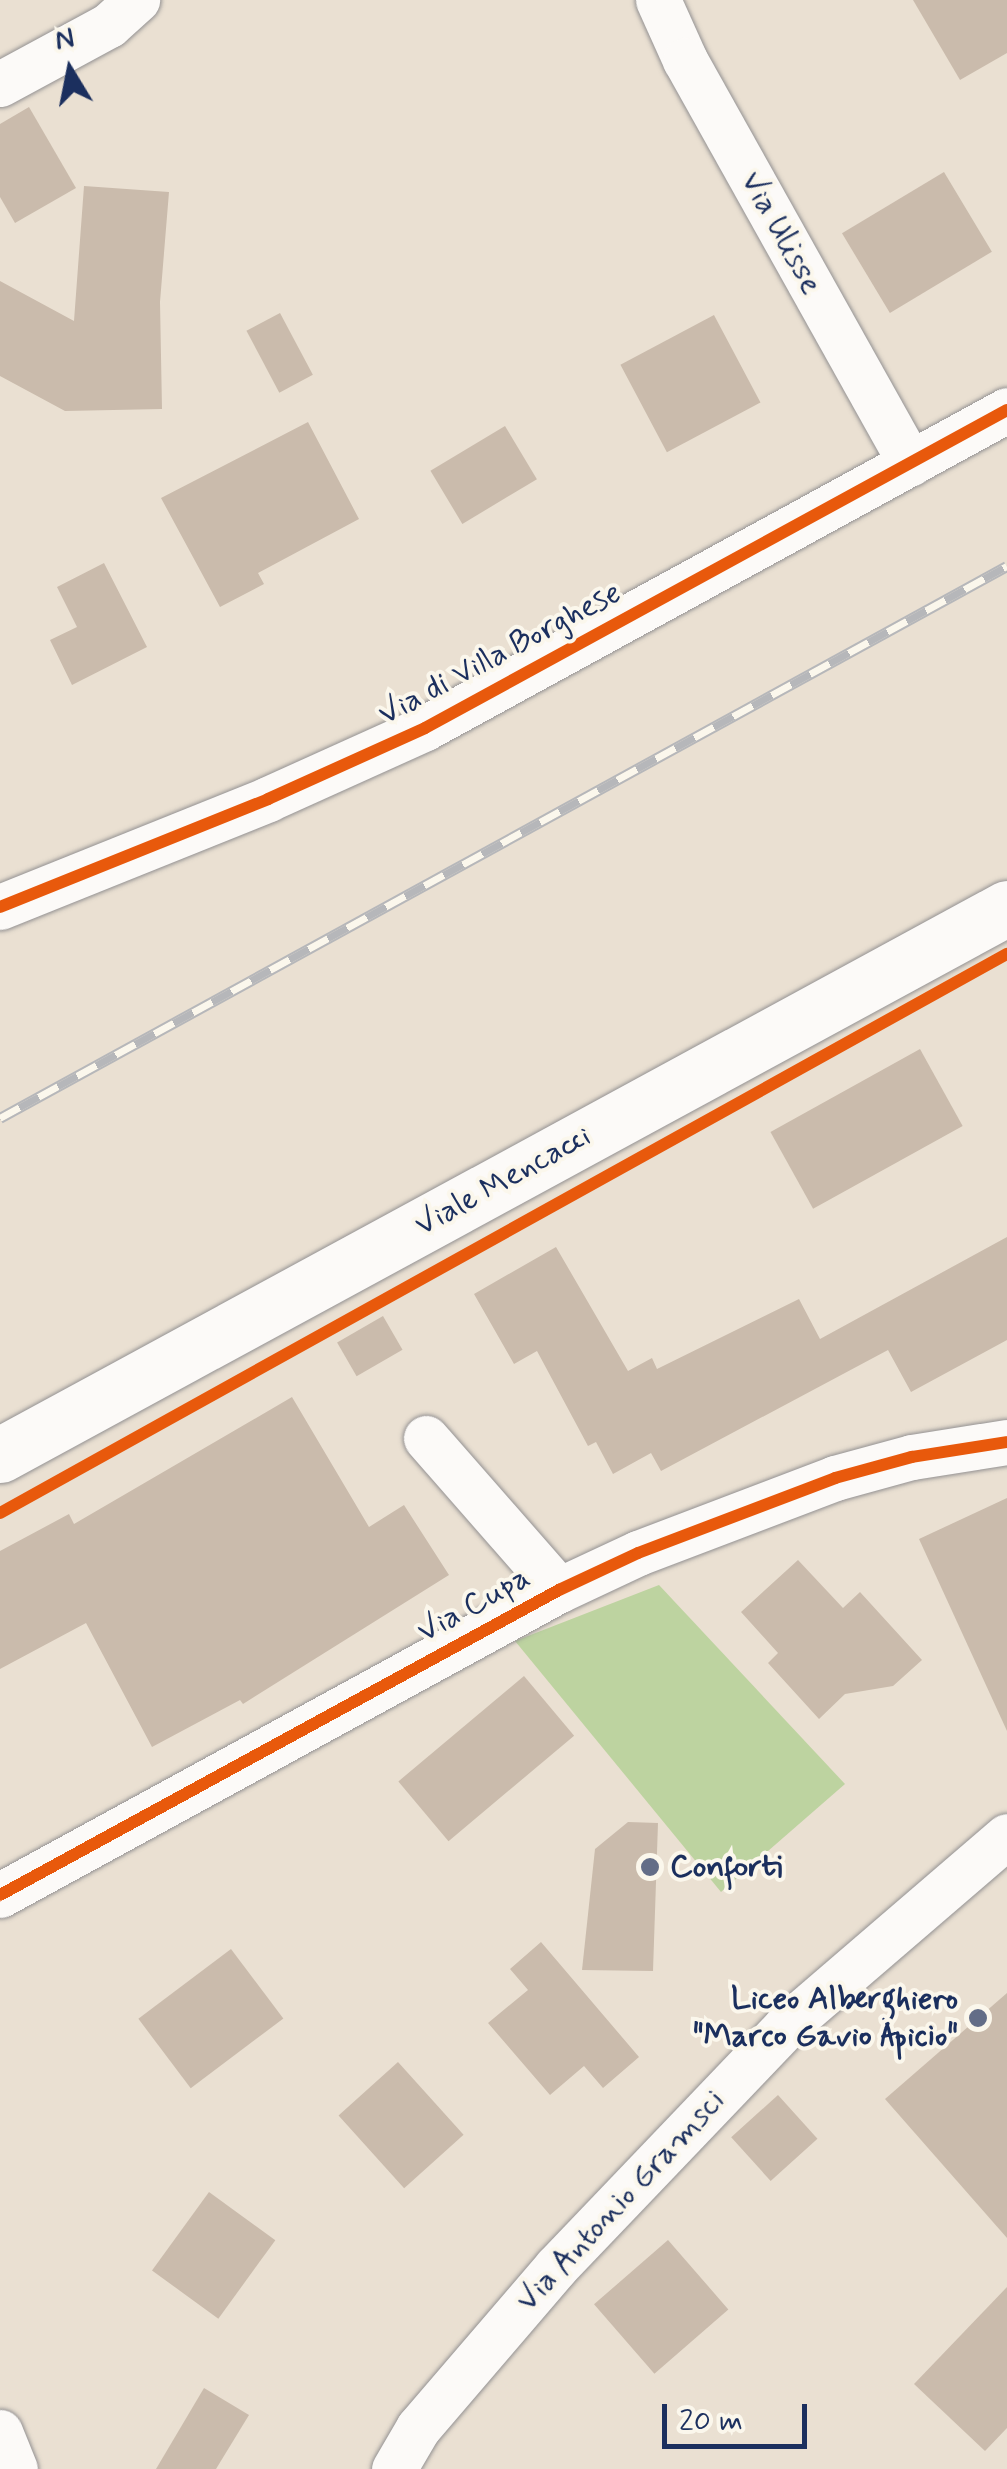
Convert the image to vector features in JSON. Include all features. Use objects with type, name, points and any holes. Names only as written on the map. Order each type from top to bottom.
[{"type":"main road","name":"Viale Mencacci","points":[[0,1455],[1007,908]]},
{"type":"street","points":[[0,84],[109,24],[137,0]]},
{"type":"street","name":"Via Ulisse","points":[[658,0],[685,60],[910,464]]},
{"type":"street","name":"Via di Villa Borghese","points":[[0,907],[268,799],[425,728],[1007,410]]},
{"type":"street","points":[[426,1438],[559,1590]]},
{"type":"street","name":"Via Cupa","points":[[0,1895],[559,1590],[710,1522],[800,1488],[912,1457],[1007,1442]]},
{"type":"street","name":"Via Antonio Gramsci","points":[[394,2469],[418,2428],[556,2267],[786,2026],[1007,1836]]},
{"type":"street","points":[[0,2432],[16,2469]]},
{"type":"green space","points":[[659,1585],[845,1784],[721,1892],[515,1641]]},
{"type":"building","points":[[913,0],[1007,0],[1007,53],[960,80]]},
{"type":"building","points":[[29,107],[76,188],[15,223],[0,197],[0,124]]},
{"type":"building","points":[[944,172],[992,252],[890,313],[842,233]]},
{"type":"building","points":[[84,186],[169,192],[160,302],[162,409],[65,411],[0,376],[0,281],[74,321]]},
{"type":"building","points":[[280,313],[313,375],[279,393],[246,331]]},
{"type":"building","points":[[714,315],[760,402],[667,452],[620,365]]},
{"type":"building","points":[[308,422],[359,519],[258,573],[264,584],[220,607],[161,498]]},
{"type":"building","points":[[505,426],[537,479],[462,524],[430,471]]},
{"type":"building","points":[[104,563],[147,647],[72,685],[50,640],[77,627],[57,587]]},
{"type":"building","points":[[920,1049],[963,1126],[813,1209],[770,1132]]},
{"type":"building","points":[[1007,1237],[1007,1340],[911,1392],[888,1350],[661,1471],[651,1453],[613,1474],[596,1442],[588,1446],[537,1351],[514,1364],[474,1294],[556,1247],[628,1371],[652,1358],[657,1369],[799,1299],[820,1339]]},
{"type":"building","points":[[383,1316],[402,1350],[357,1376],[337,1342]]},
{"type":"building","points":[[292,1397],[369,1527],[404,1505],[449,1575],[243,1704],[240,1700],[152,1747],[86,1623],[0,1669],[0,1551],[69,1514],[74,1524]]},
{"type":"building","points":[[1007,1498],[1007,1731],[919,1539]]},
{"type":"building","points":[[798,1560],[843,1608],[860,1592],[922,1660],[893,1686],[845,1694],[819,1719],[768,1663],[778,1653],[741,1612]]},
{"type":"building","points":[[524,1676],[574,1736],[449,1841],[398,1781]]},
{"type":"building","points":[[628,1822],[658,1823],[653,1971],[582,1970],[595,1849]]},
{"type":"building","points":[[541,1942],[639,2057],[603,2088],[584,2066],[550,2095],[488,2023],[528,1990],[510,1969]]},
{"type":"building","points":[[231,1949],[283,2018],[191,2088],[138,2019]]},
{"type":"building","points":[[1007,1993],[1007,2238],[885,2099]]},
{"type":"building","points":[[398,2062],[464,2135],[404,2188],[339,2116]]},
{"type":"building","points":[[778,2095],[817,2139],[771,2181],[731,2137]]},
{"type":"building","points":[[209,2192],[275,2240],[218,2319],[152,2270]]},
{"type":"building","points":[[668,2240],[728,2309],[654,2374],[594,2304]]},
{"type":"building","points":[[1007,2287],[1007,2428],[985,2451],[914,2384]]},
{"type":"building","points":[[204,2388],[249,2415],[216,2469],[156,2469]]},
{"type":"railway","points":[[0,1118],[1007,566]]},
{"type":"cycle path","points":[[0,907],[268,799],[425,728],[1007,410]]},
{"type":"cycle path","points":[[0,1513],[1007,954]]},
{"type":"cycle path","points":[[0,1895],[559,1590],[638,1553],[835,1478],[912,1457],[1007,1442]]},
{"type":"place","name":"Conforti","points":[[650,1867]]},
{"type":"place","name":"Liceo Alberghiero \"Marco Gavio Apicio\"","points":[[978,2018]]}]
